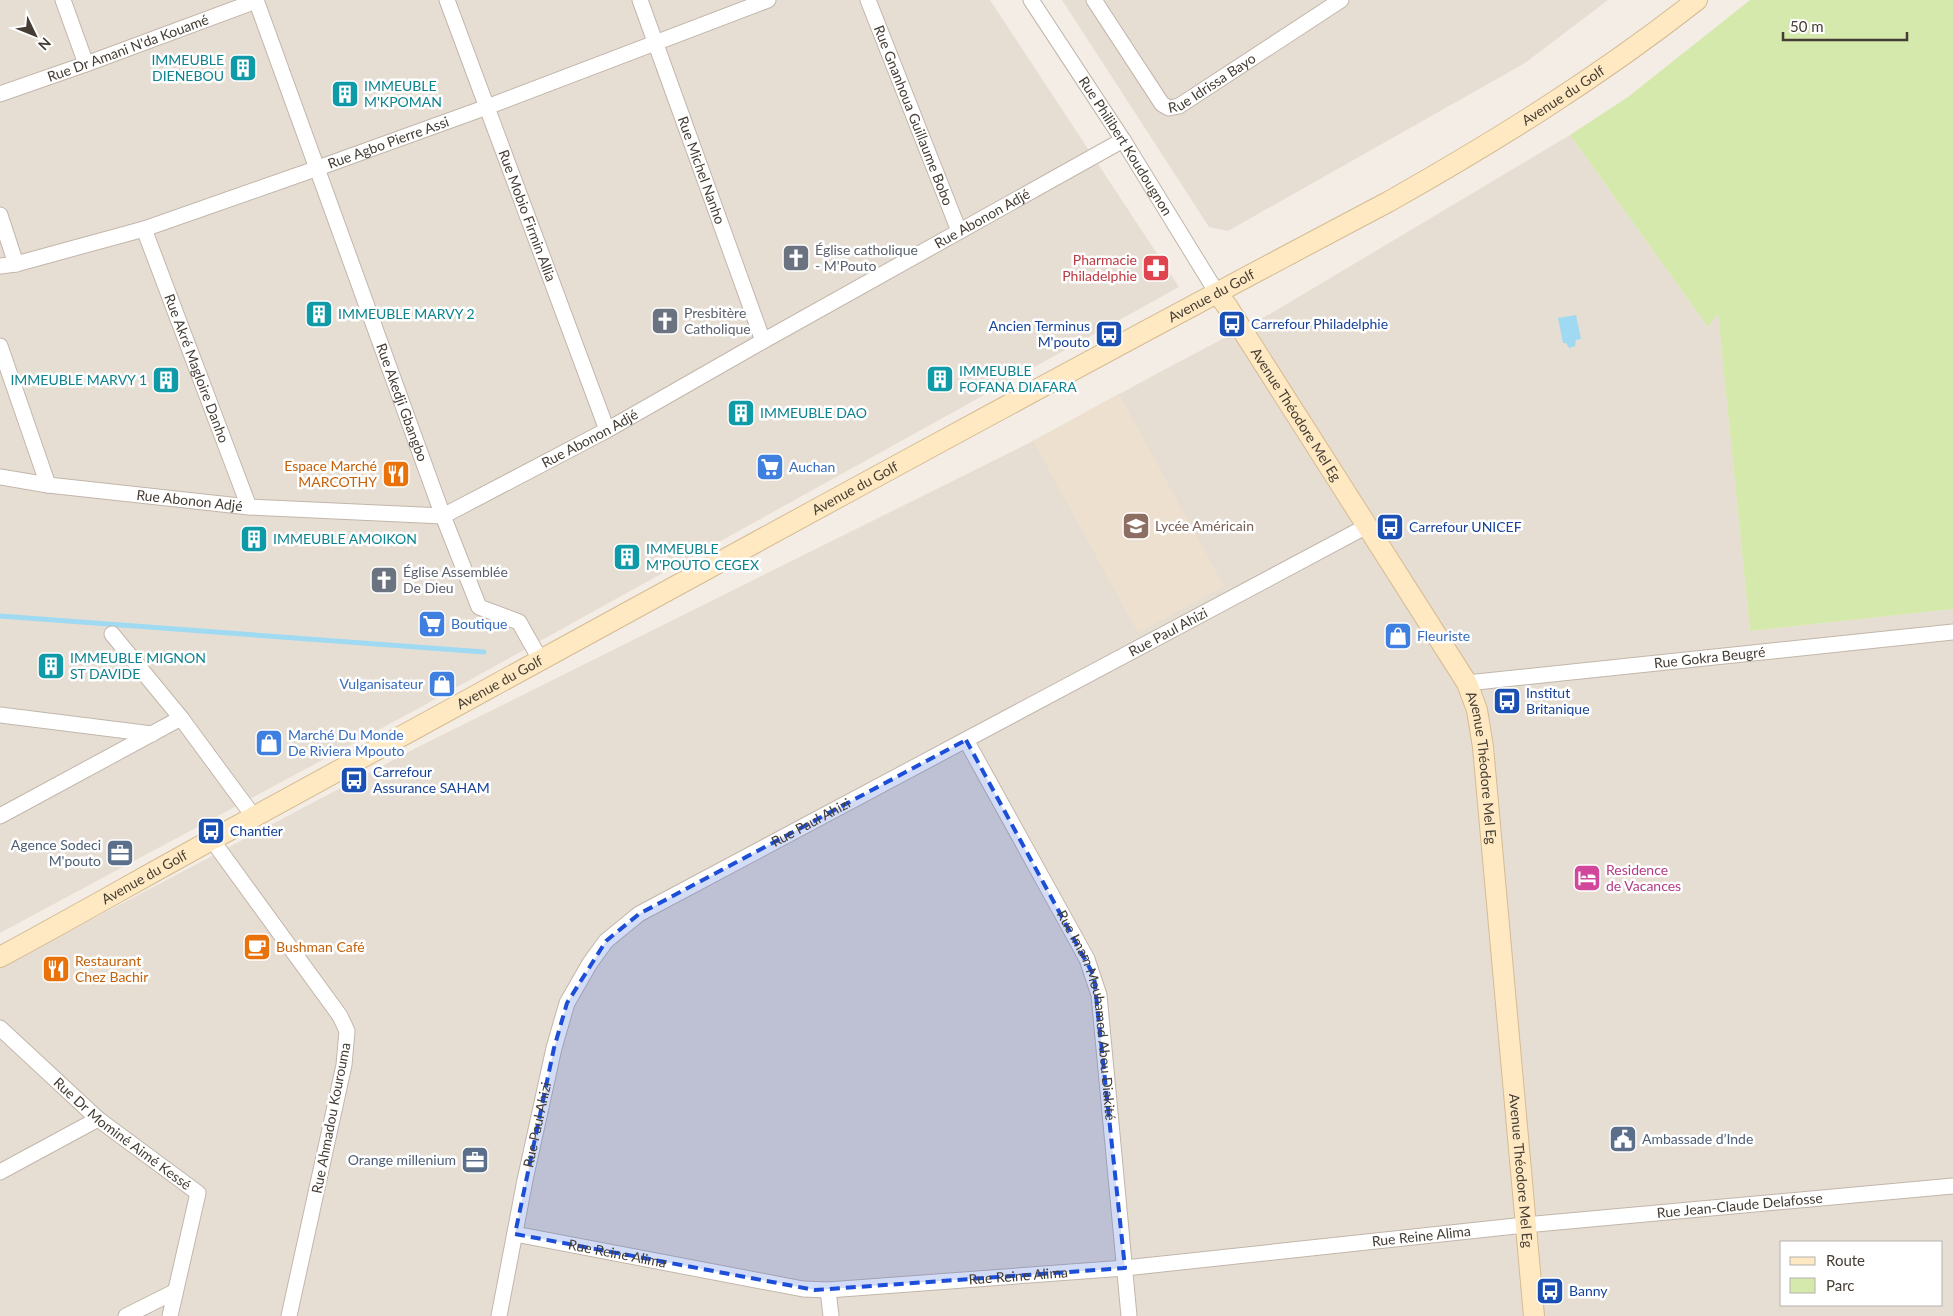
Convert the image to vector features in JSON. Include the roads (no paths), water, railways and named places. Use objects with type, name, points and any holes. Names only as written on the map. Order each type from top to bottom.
[{"type":"main road","name":"Avenue du Golf","points":[[0,957],[100,904],[212,840],[541,661],[878,474],[1388,202],[1479,150],[1610,66],[1697,0]]},
{"type":"main road","name":"Avenue Théodore Mel Eg","points":[[1217,293],[1467,683],[1477,710],[1482,738],[1534,1316]]},
{"type":"street","points":[[62,0],[86,64]]},
{"type":"street","name":"Rue Dr Amani N'da Kouamé","points":[[0,94],[256,0]]},
{"type":"street","name":"Rue Akedji Gbangbo","points":[[256,0],[443,516],[479,607],[519,622],[541,661]]},
{"type":"street","name":"Rue Mobio Firmin Allia","points":[[447,0],[607,430]]},
{"type":"street","name":"Rue Michel Nanho","points":[[640,0],[763,340]]},
{"type":"street","name":"Rue Agbo Pierre Assi","points":[[0,266],[16,264],[144,228],[318,168],[487,107],[768,0]]},
{"type":"street","name":"Rue Gnanhoua Guillaume Bobo","points":[[868,0],[958,231]]},
{"type":"street","name":"Rue Philibert Koudougnon","points":[[1030,0],[1123,140],[1217,293]]},
{"type":"street","name":"Rue Idrissa Bayo","points":[[1094,0],[1162,104],[1169,108],[1178,106],[1341,0]]},
{"type":"street","name":"Rue Abonon Adjé","points":[[0,477],[48,485],[249,507],[443,516],[607,430],[763,340],[1123,140]]},
{"type":"street","points":[[0,215],[16,264]]},
{"type":"street","name":"Rue Akré Magloire Danho","points":[[144,228],[249,507]]},
{"type":"street","points":[[0,346],[48,485]]},
{"type":"street","name":"Rue Paul Ahizi","points":[[499,1316],[554,1048],[567,1003],[590,963],[606,941],[639,914],[1367,526]]},
{"type":"street","name":"Rue Gokra Beugré","points":[[1467,683],[1953,632]]},
{"type":"street","points":[[112,634],[181,718],[254,817]]},
{"type":"street","points":[[0,715],[152,734]]},
{"type":"street","points":[[0,816],[181,718]]},
{"type":"street","name":"Rue Imam Mouhamed Abou Diakité","points":[[966,740],[1087,959],[1094,976],[1099,995],[1130,1316]]},
{"type":"street","name":"Rue Ahmadou Kourouma","points":[[212,840],[340,1016],[347,1031],[344,1065],[290,1316]]},
{"type":"street","name":"Rue Dr Mominé Aimé Kessé","points":[[0,1028],[98,1119],[198,1193],[170,1316]]},
{"type":"street","points":[[0,1172],[98,1119]]},
{"type":"street","name":"Rue Jean-Claude Delafosse","points":[[1525,1225],[1953,1186]]},
{"type":"street","name":"Rue Reine Alima","points":[[515,1234],[803,1288],[828,1290],[1125,1268],[1525,1225]]},
{"type":"street","points":[[828,1290],[831,1316]]},
{"type":"street","points":[[126,1316],[174,1292]]},
{"type":"water","points":[[1576,315],[1581,339],[1576,340],[1575,346],[1569,348],[1566,343],[1563,343],[1558,318]]},
{"type":"waterway","points":[[0,616],[484,652]]},
{"type":"place","name":"IMMEUBLE DIENEBOU","points":[[243,68]]},
{"type":"place","name":"IMMEUBLE M'KPOMAN","points":[[345,94]]},
{"type":"place","name":"Église catholique - M'Pouto","points":[[796,258]]},
{"type":"place","name":"Pharmacie Philadelphie","points":[[1156,268]]},
{"type":"place","name":"IMMEUBLE MARVY 2","points":[[319,314]]},
{"type":"place","name":"Presbitère Catholique","points":[[665,321]]},
{"type":"place","name":"Carrefour Philadelphie","points":[[1232,324]]},
{"type":"place","name":"Ancien Terminus M'pouto","points":[[1109,334]]},
{"type":"place","name":"IMMEUBLE FOFANA DIAFARA","points":[[940,379]]},
{"type":"place","name":"IMMEUBLE MARVY 1","points":[[166,380]]},
{"type":"place","name":"IMMEUBLE DAO","points":[[741,413]]},
{"type":"place","name":"Auchan","points":[[770,467]]},
{"type":"place","name":"Espace Marché MARCOTHY","points":[[396,474]]},
{"type":"place","name":"Lycée Américain","points":[[1136,526]]},
{"type":"place","name":"Carrefour UNICEF","points":[[1390,527]]},
{"type":"place","name":"IMMEUBLE AMOIKON","points":[[254,539]]},
{"type":"place","name":"IMMEUBLE M'POUTO CEGEX","points":[[627,557]]},
{"type":"place","name":"Église Assemblée De Dieu","points":[[384,580]]},
{"type":"place","name":"Boutique","points":[[432,624]]},
{"type":"place","name":"Fleuriste","points":[[1398,636]]},
{"type":"place","name":"IMMEUBLE MIGNON ST DAVIDE","points":[[51,666]]},
{"type":"place","name":"Vulganisateur","points":[[442,684]]},
{"type":"place","name":"Institut Britanique","points":[[1507,701]]},
{"type":"place","name":"Marché Du Monde De Riviera Mpouto","points":[[269,743]]},
{"type":"place","name":"Carrefour Assurance SAHAM","points":[[354,780]]},
{"type":"place","name":"Chantier","points":[[211,831]]},
{"type":"place","name":"Agence Sodeci M'pouto","points":[[120,853]]},
{"type":"place","name":"Residence de Vacances","points":[[1587,878]]},
{"type":"place","name":"Bushman Café","points":[[257,947]]},
{"type":"place","name":"Restaurant Chez Bachir","points":[[56,969]]},
{"type":"place","name":"Ambassade d’Inde","points":[[1623,1139]]},
{"type":"place","name":"Orange millenium","points":[[475,1160]]},
{"type":"place","name":"Banny","points":[[1550,1291]]}]
